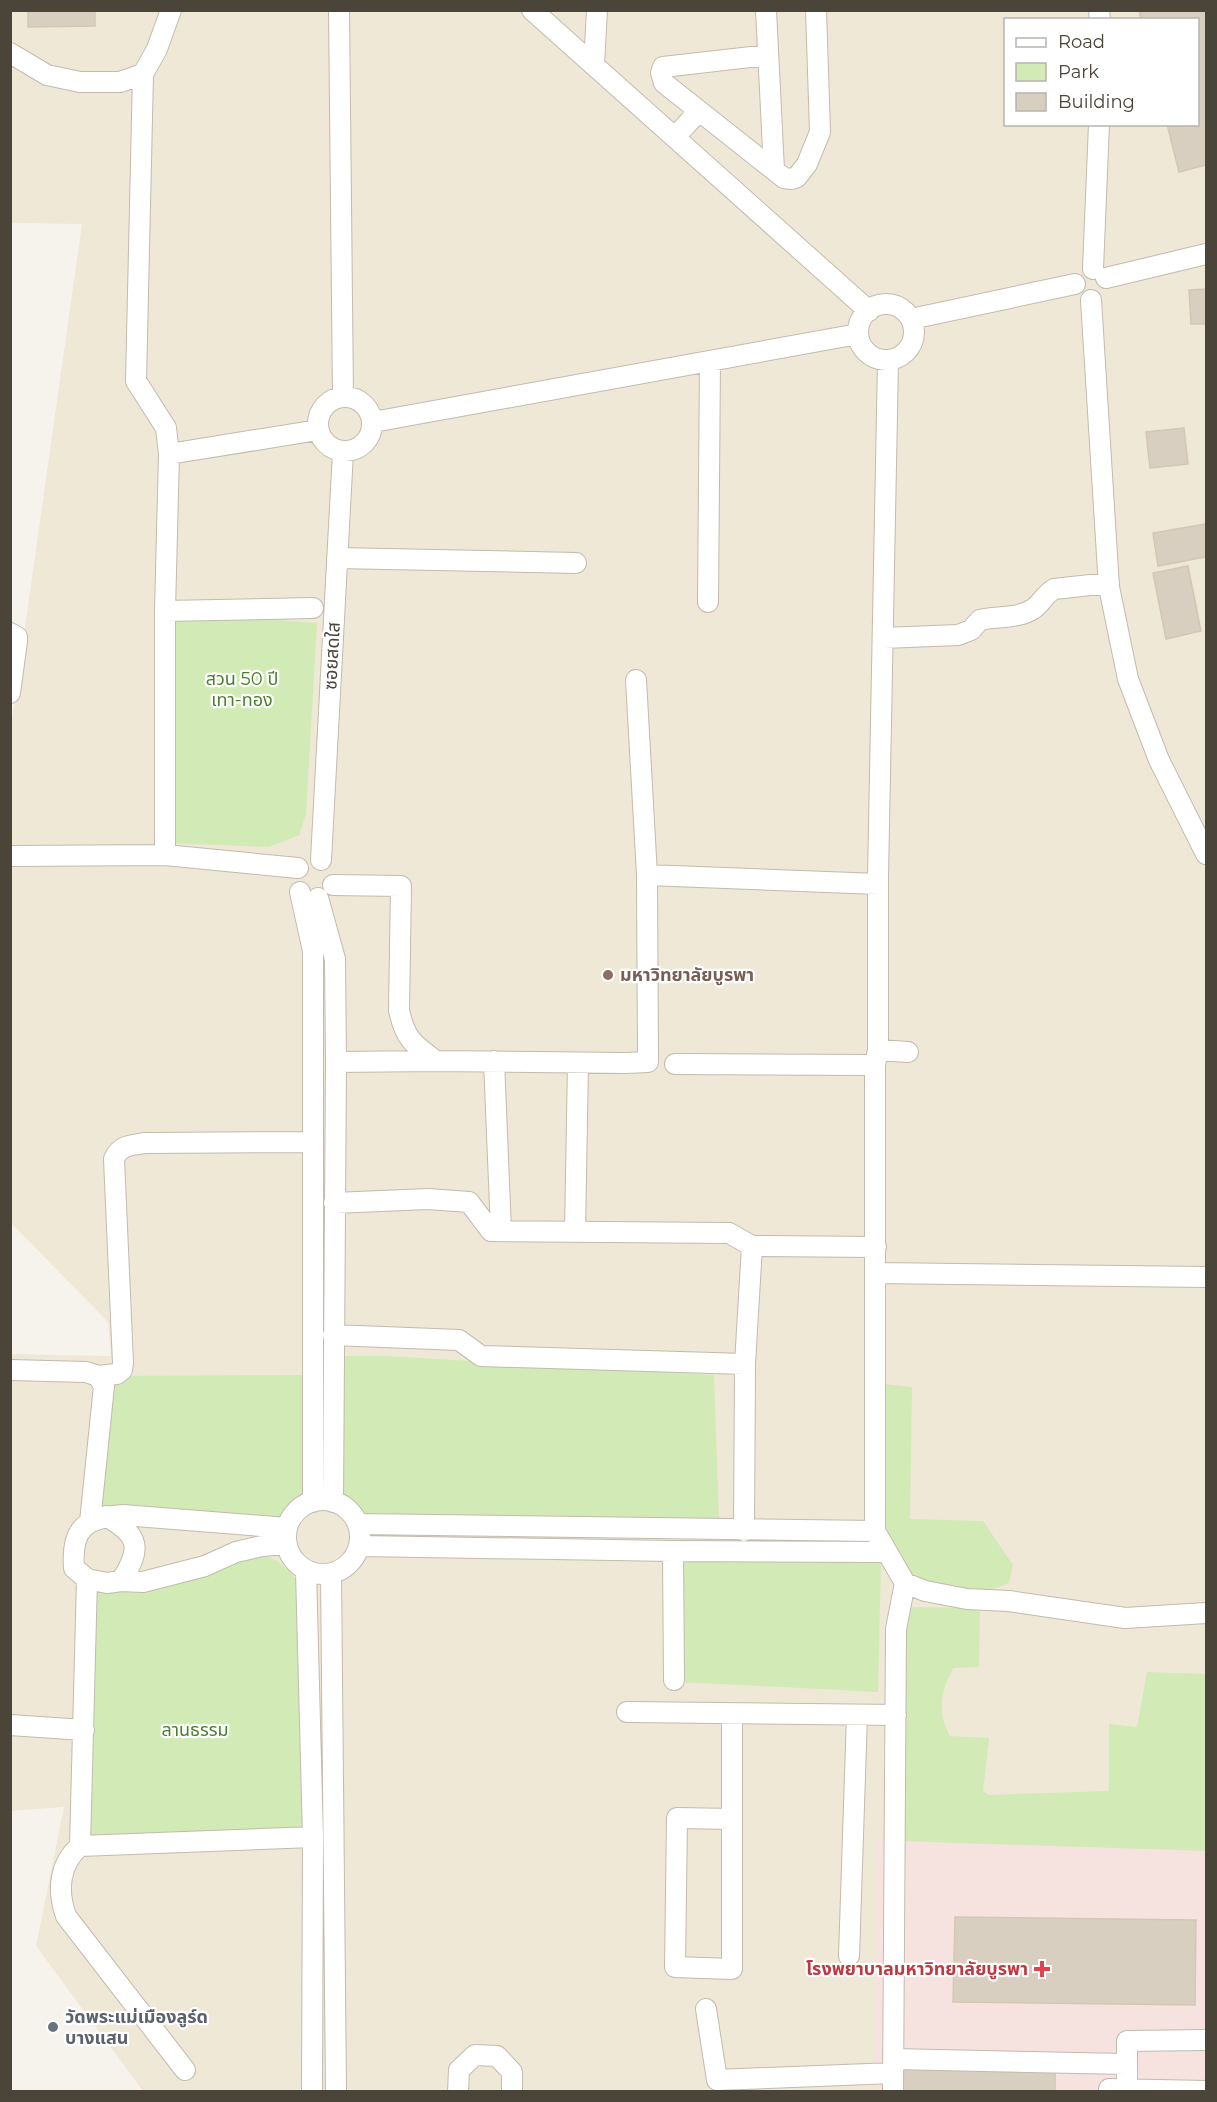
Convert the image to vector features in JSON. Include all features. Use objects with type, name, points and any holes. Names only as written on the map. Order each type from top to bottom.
[{"type":"street","points":[[165,855],[165,611],[169,454],[166,428],[136,381],[143,74],[156,49],[171,10]]},
{"type":"street","points":[[339,10],[343,397]]},
{"type":"street","points":[[532,10],[869,311]]},
{"type":"street","points":[[594,65],[597,10]]},
{"type":"street","points":[[766,10],[774,170]]},
{"type":"street","points":[[768,55],[663,67],[661,73],[664,83],[784,178],[792,179],[797,177],[807,164],[820,132],[816,10]]},
{"type":"street","points":[[10,53],[47,75],[80,82],[120,82],[143,74]]},
{"type":"street","points":[[675,137],[699,111]]},
{"type":"street","points":[[1098,126],[1099,273],[1107,289],[1101,298],[1091,300],[1079,295],[1075,284],[1082,272],[1099,273],[1206,254]]},
{"type":"street","points":[[911,319],[1075,284]]},
{"type":"street","points":[[1091,300],[1109,583],[1128,679],[1159,760],[1206,854]]},
{"type":"street","points":[[883,304],[892,305],[904,311],[911,319],[914,328],[912,344],[906,353],[888,361],[872,357],[864,351],[858,334],[859,323],[869,311],[883,304]]},
{"type":"street","points":[[373,422],[858,334]]},
{"type":"street","points":[[708,602],[710,361]]},
{"type":"street","points":[[888,361],[876,1058],[875,1531],[904,1582],[925,1591],[967,1599],[1009,1601],[1125,1618],[1206,1613]]},
{"type":"street","points":[[343,397],[356,399],[365,405],[373,422],[368,440],[361,447],[343,452],[331,448],[324,442],[318,430],[317,421],[320,411],[326,404],[343,397]]},
{"type":"street","points":[[169,454],[318,430]]},
{"type":"street","name":"ซอยสดใส","points":[[333,885],[334,879],[330,867],[321,860],[343,452]]},
{"type":"street","points":[[337,558],[576,564]]},
{"type":"street","points":[[882,638],[958,635],[971,630],[980,620],[1017,615],[1033,609],[1046,593],[1054,589],[1109,583]]},
{"type":"street","points":[[165,611],[313,608]]},
{"type":"street","points":[[10,633],[17,637],[17,641],[10,693]]},
{"type":"street","points":[[336,1062],[648,1062],[647,875],[636,681]]},
{"type":"street","points":[[10,856],[165,855],[298,868]]},
{"type":"street","points":[[321,860],[308,860],[298,868],[294,880],[309,895],[335,958],[333,1335],[323,1502]]},
{"type":"street","points":[[647,875],[878,884]]},
{"type":"street","points":[[309,895],[327,894],[333,885],[401,886],[399,1010],[403,1029],[412,1043],[436,1061]]},
{"type":"street","points":[[309,895],[313,951],[313,1142],[323,1502]]},
{"type":"street","points":[[675,1064],[876,1058],[908,1052]]},
{"type":"street","points":[[494,1061],[501,1231]]},
{"type":"street","points":[[575,1232],[578,1063]]},
{"type":"street","points":[[10,1370],[86,1372],[99,1377],[117,1374],[122,1370],[114,1159],[117,1152],[127,1146],[146,1143],[313,1142]]},
{"type":"street","points":[[334,1203],[429,1199],[469,1202],[490,1231],[729,1233],[752,1246],[876,1247]]},
{"type":"street","points":[[744,1531],[744,1364],[752,1246]]},
{"type":"street","points":[[876,1273],[1206,1277]]},
{"type":"street","points":[[333,1335],[459,1340],[482,1356],[744,1364]]},
{"type":"street","points":[[98,1519],[104,1386],[99,1377]]},
{"type":"street","points":[[323,1502],[342,1505],[351,1513],[358,1524],[360,1535],[359,1546],[349,1564],[331,1574],[306,1571],[297,1564],[290,1555],[286,1536],[297,1510],[323,1502]]},
{"type":"street","points":[[123,1515],[160,1519],[184,1518],[286,1536],[262,1546],[236,1552],[205,1566],[143,1582],[87,1580],[74,1568],[72,1546],[80,1532],[98,1519],[123,1515]]},
{"type":"street","points":[[98,1519],[123,1526],[136,1547],[133,1562],[121,1581]]},
{"type":"street","points":[[358,1524],[875,1531]]},
{"type":"street","points":[[359,1546],[887,1552]]},
{"type":"street","points":[[673,1551],[674,1680]]},
{"type":"street","points":[[306,1571],[313,1837],[312,2091]]},
{"type":"street","points":[[331,1574],[336,2091]]},
{"type":"street","points":[[80,1846],[87,1580]]},
{"type":"street","points":[[893,2074],[896,1629],[904,1582]]},
{"type":"street","points":[[627,1712],[896,1715]]},
{"type":"street","points":[[732,1713],[732,1819],[732,1969],[675,1967],[677,1818],[732,1819]]},
{"type":"street","points":[[849,1956],[856,1715]]},
{"type":"street","points":[[10,1725],[84,1730]]},
{"type":"street","points":[[185,2070],[66,1916],[60,1899],[61,1882],[66,1864],[80,1846],[313,1837]]},
{"type":"street","points":[[706,2009],[717,2080],[1127,2064]]},
{"type":"street","points":[[1206,2040],[1127,2041],[1127,2064],[1118,2090],[1206,2091]]},
{"type":"street","points":[[458,2091],[459,2070],[475,2055],[497,2056],[512,2072],[512,2091]]},
{"type":"shaded area","name":"มหาวิทยาลัยบูรพา","points":[[11,11],[1206,11],[1206,2091],[143,2091],[36,1946],[64,1807],[11,1811],[11,1354],[111,1356],[108,1322],[11,1223],[11,726],[82,224],[11,223]]},
{"type":"shaded area","name":"โรงพยาบาลมหาวิทยาลัยบูรพา","points":[[878,1841],[1206,1846],[1206,2091],[875,2092]]},
{"type":"green space","name":"สวน 50 ปี เทา-ทอง","points":[[165,611],[317,623],[306,814],[299,835],[269,847],[169,843]]},
{"type":"green space","points":[[385,1356],[714,1375],[719,1522],[358,1524],[342,1505],[342,1357]]},
{"type":"green space","points":[[313,1375],[313,1493],[285,1521],[90,1515],[106,1376]]},
{"type":"green space","points":[[876,1383],[912,1387],[910,1519],[983,1521],[1013,1565],[1009,1583],[967,1599],[925,1591],[878,1536]]},
{"type":"green space","name":"ลานธรรม","points":[[260,1555],[280,1563],[304,1587],[304,1838],[80,1846],[90,1588]]},
{"type":"green space","points":[[679,1556],[881,1559],[878,1692],[681,1682]]},
{"type":"green space","points":[[904,1607],[980,1608],[979,1667],[953,1668],[943,1694],[942,1710],[950,1736],[989,1738],[983,1791],[989,1795],[1109,1791],[1109,1724],[1137,1727],[1147,1672],[1206,1674],[1206,1851],[899,1841]]},
{"type":"building","points":[[28,10],[95,10],[95,26],[28,27]]},
{"type":"building","points":[[1139,10],[1206,10],[1206,165],[1179,172],[1168,126],[1199,126],[1199,18],[1141,18]]},
{"type":"building","points":[[1206,289],[1206,324],[1191,324],[1189,290]]},
{"type":"building","points":[[1184,428],[1188,464],[1150,468],[1146,432]]},
{"type":"building","points":[[1206,524],[1206,557],[1158,566],[1153,533]]},
{"type":"building","points":[[1188,566],[1201,631],[1166,639],[1153,573]]},
{"type":"building","points":[[955,1917],[1196,1920],[1195,2005],[953,2002]]},
{"type":"building","points":[[903,2066],[1055,2068],[1055,2092],[903,2092]]},
{"type":"place","name":"มหาวิทยาลัยบูรพา","points":[[608,975]]},
{"type":"place","name":"โรงพยาบาลมหาวิทยาลัยบูรพา","points":[[1042,1969]]},
{"type":"place","name":"วัดพระแม่เมืองลูร์ด บางแสน","points":[[53,2027]]}]
